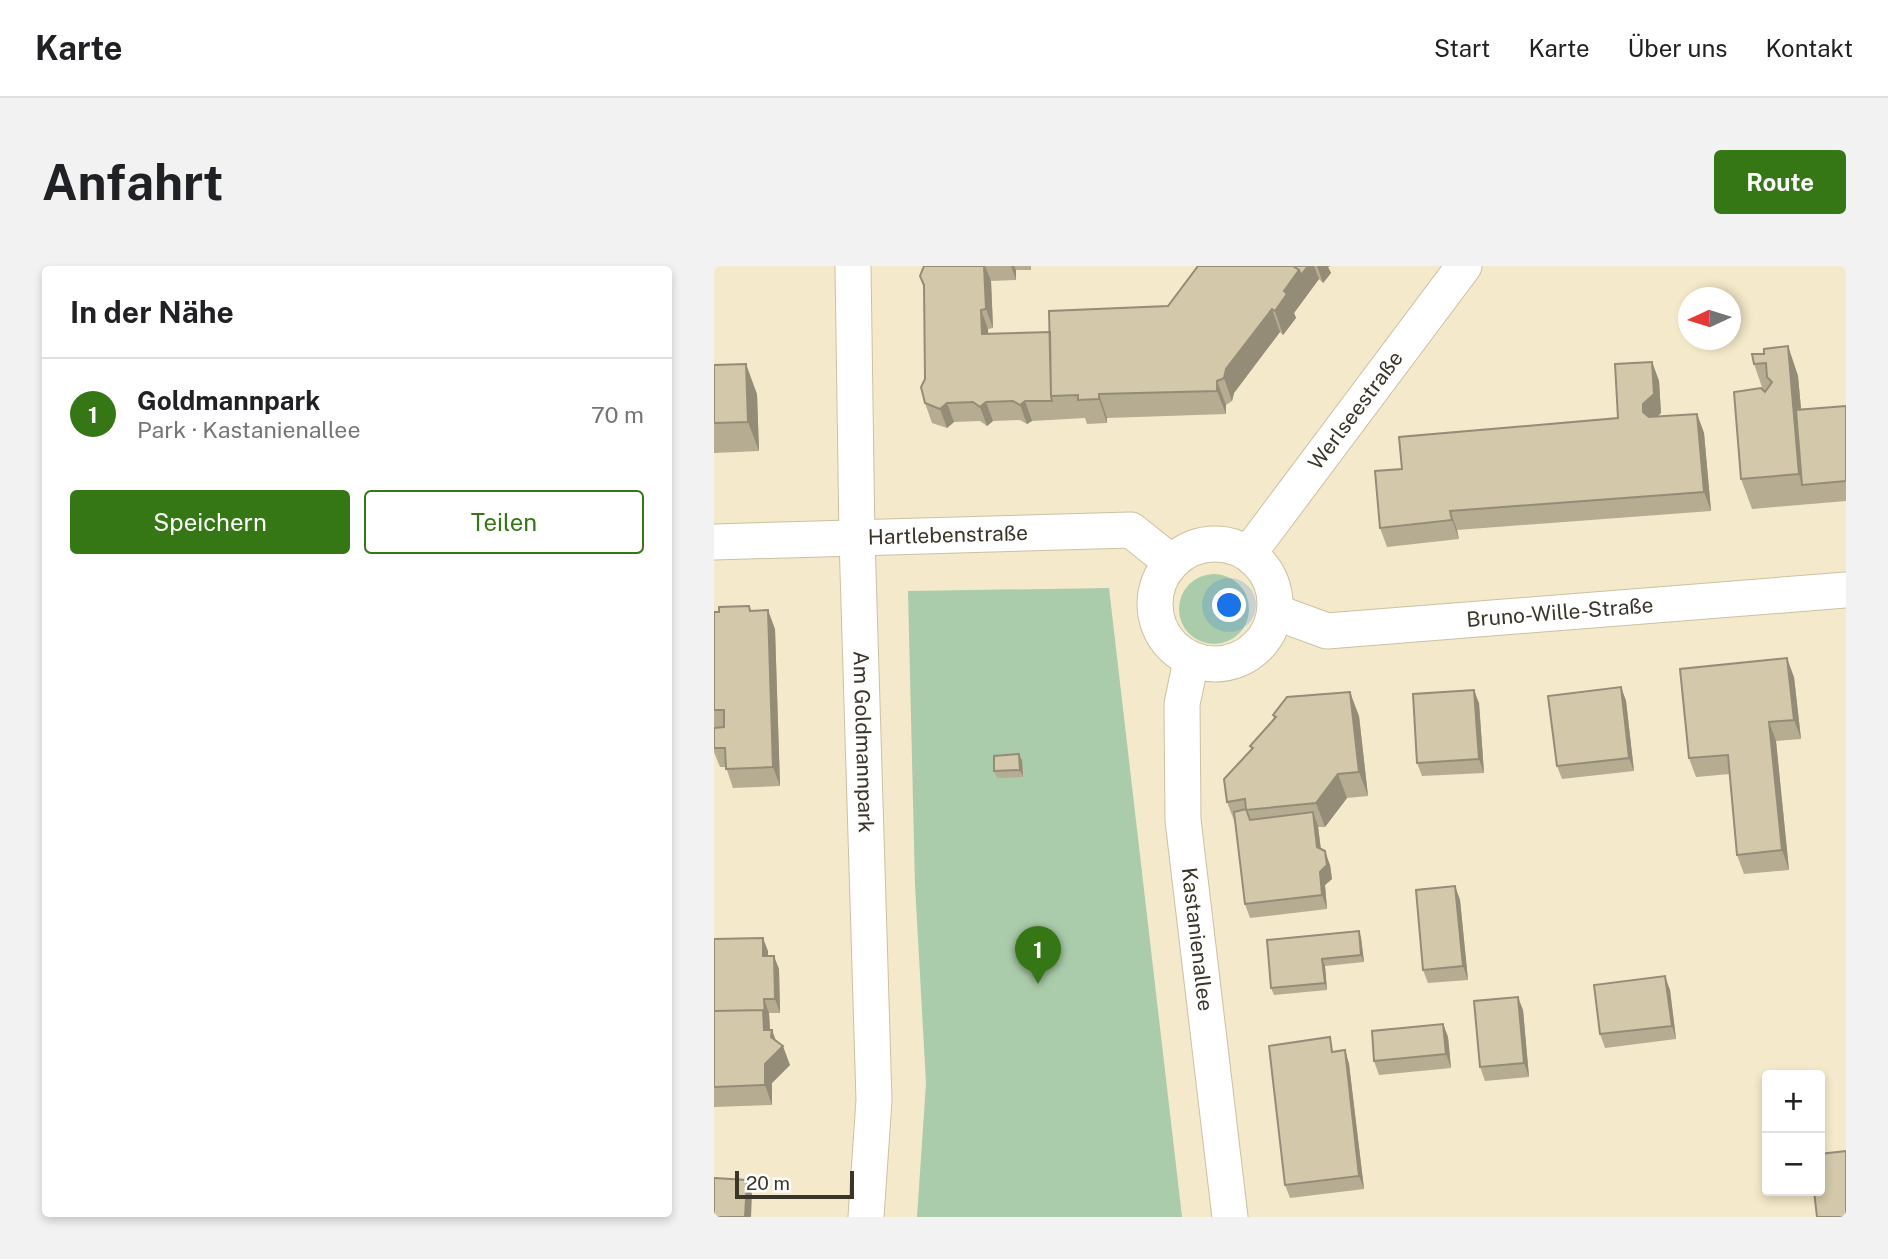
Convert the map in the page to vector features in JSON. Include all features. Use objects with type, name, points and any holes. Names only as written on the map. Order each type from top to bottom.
[{"type":"street","name":"Am Goldmannpark","points":[[853,266],[874,1100],[866,1217]]},
{"type":"street","name":"Werlseestraße","points":[[1249,553],[1464,266]]},
{"type":"street","name":"Hartlebenstraße","points":[[714,542],[1130,530],[1171,562]]},
{"type":"street","points":[[1224,544],[1249,553],[1271,580],[1275,612],[1266,638],[1245,657],[1219,665],[1191,661],[1168,643],[1155,617],[1156,587],[1171,562],[1196,546],[1224,544]]},
{"type":"street","name":"Bruno-Wille-Straße","points":[[1275,612],[1326,631],[1846,590]]},
{"type":"street","name":"Kastanienallee","points":[[1191,661],[1182,704],[1183,820],[1230,1217]]},
{"type":"green space","points":[[1214,574],[1239,584],[1249,609],[1239,634],[1214,644],[1189,634],[1179,609],[1189,584]]},
{"type":"green space","points":[[1109,588],[1182,1217],[917,1217],[926,1083],[915,885],[908,591]]},
{"type":"building","points":[[924,266],[984,266],[986,309],[981,310],[982,334],[1050,332],[1052,401],[1025,401],[1020,405],[1013,401],[986,402],[980,407],[973,402],[947,403],[940,409],[925,403],[921,387],[925,379],[924,285],[920,276]]},
{"type":"building","points":[[1198,266],[1293,266],[1299,270],[1284,291],[1287,294],[1275,311],[1272,309],[1226,369],[1224,378],[1217,381],[1217,391],[1099,394],[1099,399],[1078,400],[1078,395],[1051,396],[1049,311],[1168,306]]},
{"type":"building","points":[[1293,266],[1308,266],[1301,275]]},
{"type":"building","points":[[1788,346],[1799,474],[1741,479],[1734,392],[1761,388],[1765,392],[1772,382],[1767,377],[1766,363],[1754,364],[1752,354],[1764,354],[1764,349]]},
{"type":"building","points":[[1652,362],[1654,394],[1643,404],[1643,412],[1649,417],[1697,414],[1704,492],[1450,511],[1452,520],[1380,528],[1375,471],[1402,469],[1399,437],[1618,418],[1615,364]]},
{"type":"building","points":[[746,364],[748,422],[714,423],[714,365]]},
{"type":"building","points":[[1846,406],[1846,481],[1802,485],[1796,410]]},
{"type":"building","points":[[749,606],[750,611],[768,610],[773,767],[726,769],[725,748],[714,748],[714,728],[724,727],[724,710],[714,710],[714,612],[719,612],[719,607]]},
{"type":"building","points":[[1787,658],[1794,720],[1769,722],[1782,850],[1737,855],[1728,755],[1689,758],[1680,669]]},
{"type":"building","points":[[1621,687],[1629,758],[1557,766],[1548,696]]},
{"type":"building","points":[[1474,690],[1479,759],[1417,763],[1413,694]]},
{"type":"building","points":[[1350,692],[1359,772],[1338,774],[1316,803],[1246,810],[1245,799],[1227,802],[1224,779],[1253,748],[1250,746],[1276,717],[1273,715],[1287,697]]},
{"type":"building","points":[[1019,754],[1020,770],[994,771],[994,756]]},
{"type":"building","points":[[1246,809],[1250,820],[1313,812],[1317,847],[1325,851],[1327,865],[1320,872],[1322,895],[1245,904],[1234,812]]},
{"type":"building","points":[[1455,886],[1463,966],[1423,970],[1416,890]]},
{"type":"building","points":[[1359,931],[1361,955],[1322,959],[1325,983],[1271,988],[1267,940]]},
{"type":"building","points":[[763,938],[763,956],[774,956],[775,999],[764,999],[765,1015],[763,1010],[714,1011],[714,939]]},
{"type":"building","points":[[1665,976],[1672,1026],[1600,1034],[1594,985]]},
{"type":"building","points":[[1518,997],[1524,1063],[1480,1067],[1474,1001]]},
{"type":"building","points":[[763,1010],[764,1030],[772,1030],[771,1037],[783,1046],[765,1064],[765,1085],[714,1087],[714,1011]]},
{"type":"building","points":[[1443,1024],[1446,1054],[1374,1061],[1372,1031]]},
{"type":"building","points":[[1330,1037],[1332,1052],[1345,1050],[1359,1176],[1285,1185],[1269,1046]]},
{"type":"building","points":[[1846,1151],[1846,1217],[1817,1217],[1815,1196],[1825,1196],[1825,1153]]},
{"type":"building","points":[[714,1178],[747,1180],[745,1217],[714,1217]]},
{"type":"place","name":"Goldmannpark","points":[[1038,984]]}]
